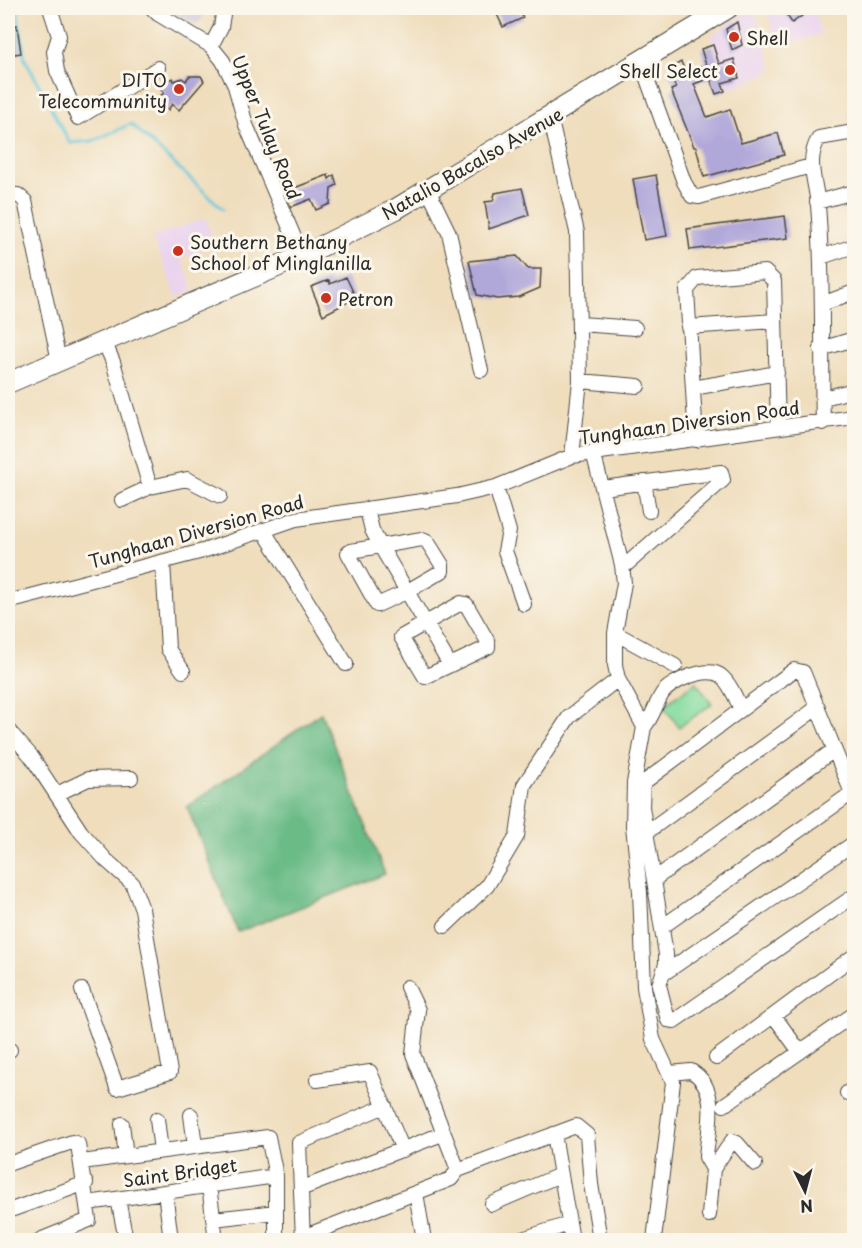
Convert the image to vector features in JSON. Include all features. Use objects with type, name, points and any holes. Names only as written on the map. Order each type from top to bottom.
[{"type":"highway","name":"Natalio Bacalso Avenue","points":[[8,383],[302,256],[428,190],[728,8]]},
{"type":"street","points":[[50,8],[59,36],[54,52],[57,71],[78,118],[159,68]]},
{"type":"street","name":"Upper Tulay Road","points":[[152,8],[211,46],[223,61],[235,86],[246,125],[302,256]]},
{"type":"street","points":[[211,46],[221,27],[224,8]]},
{"type":"street","points":[[641,62],[684,182],[692,196],[699,197],[811,166]]},
{"type":"street","points":[[550,117],[577,232],[580,381],[572,456]]},
{"type":"street","points":[[823,423],[821,257],[817,202],[811,166],[813,148],[819,138],[855,132]]},
{"type":"street","points":[[428,190],[449,232],[482,370]]},
{"type":"street","points":[[817,202],[855,192]]},
{"type":"street","points":[[8,196],[18,195],[25,201],[59,361]]},
{"type":"street","points":[[821,257],[855,246]]},
{"type":"street","points":[[696,440],[687,290],[697,278],[765,272],[774,281],[778,427]]},
{"type":"street","points":[[822,303],[855,292]]},
{"type":"street","points":[[688,327],[775,321]]},
{"type":"street","points":[[580,324],[635,328]]},
{"type":"street","points":[[821,350],[855,339]]},
{"type":"street","points":[[104,341],[114,362],[150,487]]},
{"type":"street","points":[[693,388],[777,373]]},
{"type":"street","points":[[580,381],[638,386]]},
{"type":"street","points":[[824,398],[855,390]]},
{"type":"street","name":"Tunghaan Diversion Road","points":[[8,602],[163,562],[296,519],[457,496],[496,486],[572,456],[855,417]]},
{"type":"street","points":[[593,452],[622,565],[624,583],[615,633],[615,665],[618,679],[644,727]]},
{"type":"street","points":[[603,488],[722,472],[723,480],[627,564],[622,565]]},
{"type":"street","points":[[122,500],[150,487],[190,479],[220,496]]},
{"type":"street","points":[[644,482],[649,511]]},
{"type":"street","points":[[496,486],[509,531],[505,551],[524,604]]},
{"type":"street","points":[[367,510],[372,530],[381,547],[450,665]]},
{"type":"street","points":[[264,531],[346,664]]},
{"type":"street","points":[[424,540],[442,565],[442,571],[406,592],[377,605],[348,555],[351,551],[424,540]]},
{"type":"street","points":[[163,562],[168,649],[183,671]]},
{"type":"street","points":[[465,603],[488,642],[488,647],[425,677],[400,640],[425,622],[465,603]]},
{"type":"street","points":[[615,633],[675,666]]},
{"type":"street","points":[[662,927],[853,796],[803,672],[794,670],[643,783],[642,807],[656,878],[666,963],[659,985],[668,1020],[674,1022],[855,896]]},
{"type":"street","points":[[654,1240],[673,1082],[653,1039],[644,987],[640,892],[633,826],[634,783],[644,727],[650,721],[663,692],[678,679],[711,672],[721,676],[741,709]]},
{"type":"street","points":[[445,926],[487,886],[517,836],[524,785],[569,717],[618,679]]},
{"type":"street","points":[[647,832],[818,707]]},
{"type":"street","points":[[8,729],[32,756],[81,832],[132,883],[142,909],[170,1072],[117,1088],[82,990]]},
{"type":"street","points":[[656,878],[834,750]]},
{"type":"street","points":[[57,794],[88,779],[131,778]]},
{"type":"street","points":[[663,974],[855,843]]},
{"type":"street","points":[[716,1058],[855,956]]},
{"type":"street","points":[[407,987],[418,1010],[413,1054],[442,1134],[458,1170]]},
{"type":"street","points":[[724,1105],[855,1014]]},
{"type":"street","points":[[774,1017],[800,1052]]},
{"type":"street","points":[[317,1080],[369,1071],[403,1150]]},
{"type":"street","points":[[670,1073],[691,1071],[705,1083],[711,1107],[706,1157],[713,1168]]},
{"type":"street","points":[[385,1106],[301,1140],[299,1145],[303,1188],[303,1239],[451,1179],[458,1170],[576,1126],[587,1135],[591,1184],[600,1240]]},
{"type":"street","points":[[191,1115],[195,1146]]},
{"type":"street","points":[[157,1119],[160,1151]]},
{"type":"street","points":[[122,1124],[126,1156]]},
{"type":"street","points":[[303,1188],[442,1134]]},
{"type":"street","points":[[554,1134],[572,1240]]},
{"type":"street","points":[[82,1162],[268,1137],[276,1176],[276,1240]]},
{"type":"street","points":[[709,1215],[713,1168],[732,1141],[737,1143],[755,1164]]},
{"type":"street","points":[[8,1164],[75,1142],[78,1144],[86,1184],[88,1222],[39,1240]]},
{"type":"street","points":[[492,1204],[560,1175]]},
{"type":"street","name":"Saint Bridget","points":[[88,1203],[276,1176]]},
{"type":"street","points":[[8,1211],[86,1184]]},
{"type":"street","points":[[209,1186],[216,1240]]},
{"type":"street","points":[[165,1192],[171,1240]]},
{"type":"street","points":[[416,1193],[420,1239]]},
{"type":"street","points":[[118,1199],[126,1240]]},
{"type":"street","points":[[213,1219],[276,1212]]},
{"type":"street","points":[[519,1240],[569,1224]]},
{"type":"shaded area","points":[[162,8],[207,8],[207,10],[202,13],[203,19],[196,24]]},
{"type":"shaded area","points":[[766,8],[812,8],[822,34],[778,48]]},
{"type":"shaded area","name":"Shell","points":[[754,9],[773,70],[728,90],[711,35]]},
{"type":"shaded area","name":"Southern Bethany School of Minglanilla","points":[[206,218],[214,245],[181,258],[194,291],[177,297],[152,237]]},
{"type":"green space","points":[[696,682],[712,704],[679,727],[663,706]]},
{"type":"green space","points":[[321,713],[385,874],[238,932],[187,807]]},
{"type":"building","points":[[494,8],[518,8],[523,18],[503,27]]},
{"type":"building","points":[[782,8],[798,8],[803,15],[792,23]]},
{"type":"building","name":"Shell","points":[[737,22],[742,45],[732,50],[726,29]]},
{"type":"building","points":[[17,25],[21,53],[8,55],[8,27]]},
{"type":"building","points":[[713,45],[719,64],[734,59],[739,78],[722,83],[725,91],[716,94],[710,78],[694,84],[707,117],[730,109],[741,143],[778,133],[784,155],[704,177],[696,147],[694,147],[671,90],[676,88],[667,70],[681,62],[686,72],[706,65],[701,49]]},
{"type":"building","name":"DITO Telecommunity","points":[[189,76],[201,76],[204,81],[179,110],[172,104],[168,110],[156,99],[164,93],[157,84],[173,78],[174,81],[182,78],[186,81]]},
{"type":"building","points":[[328,175],[329,179],[334,175],[337,185],[331,188],[330,204],[316,210],[311,199],[291,207],[284,192]]},
{"type":"building","points":[[656,175],[667,236],[644,240],[633,179]]},
{"type":"building","points":[[522,188],[529,215],[489,229],[485,202],[493,201],[495,193]]},
{"type":"building","points":[[785,216],[788,238],[690,250],[687,229]]},
{"type":"building","points":[[517,256],[528,269],[541,269],[540,288],[519,297],[497,299],[477,295],[469,261]]},
{"type":"building","points":[[346,277],[356,298],[323,315],[311,287],[329,280],[330,284]]},
{"type":"waterway","points":[[17,8],[25,59],[70,143],[93,141],[131,124],[223,209]]},
{"type":"place","name":"Shell","points":[[734,37]]},
{"type":"place","name":"Shell Select","points":[[730,70]]},
{"type":"place","name":"DITO Telecommunity","points":[[179,89]]},
{"type":"place","name":"Southern Bethany School of Minglanilla","points":[[178,251]]},
{"type":"place","name":"Petron","points":[[326,298]]}]
